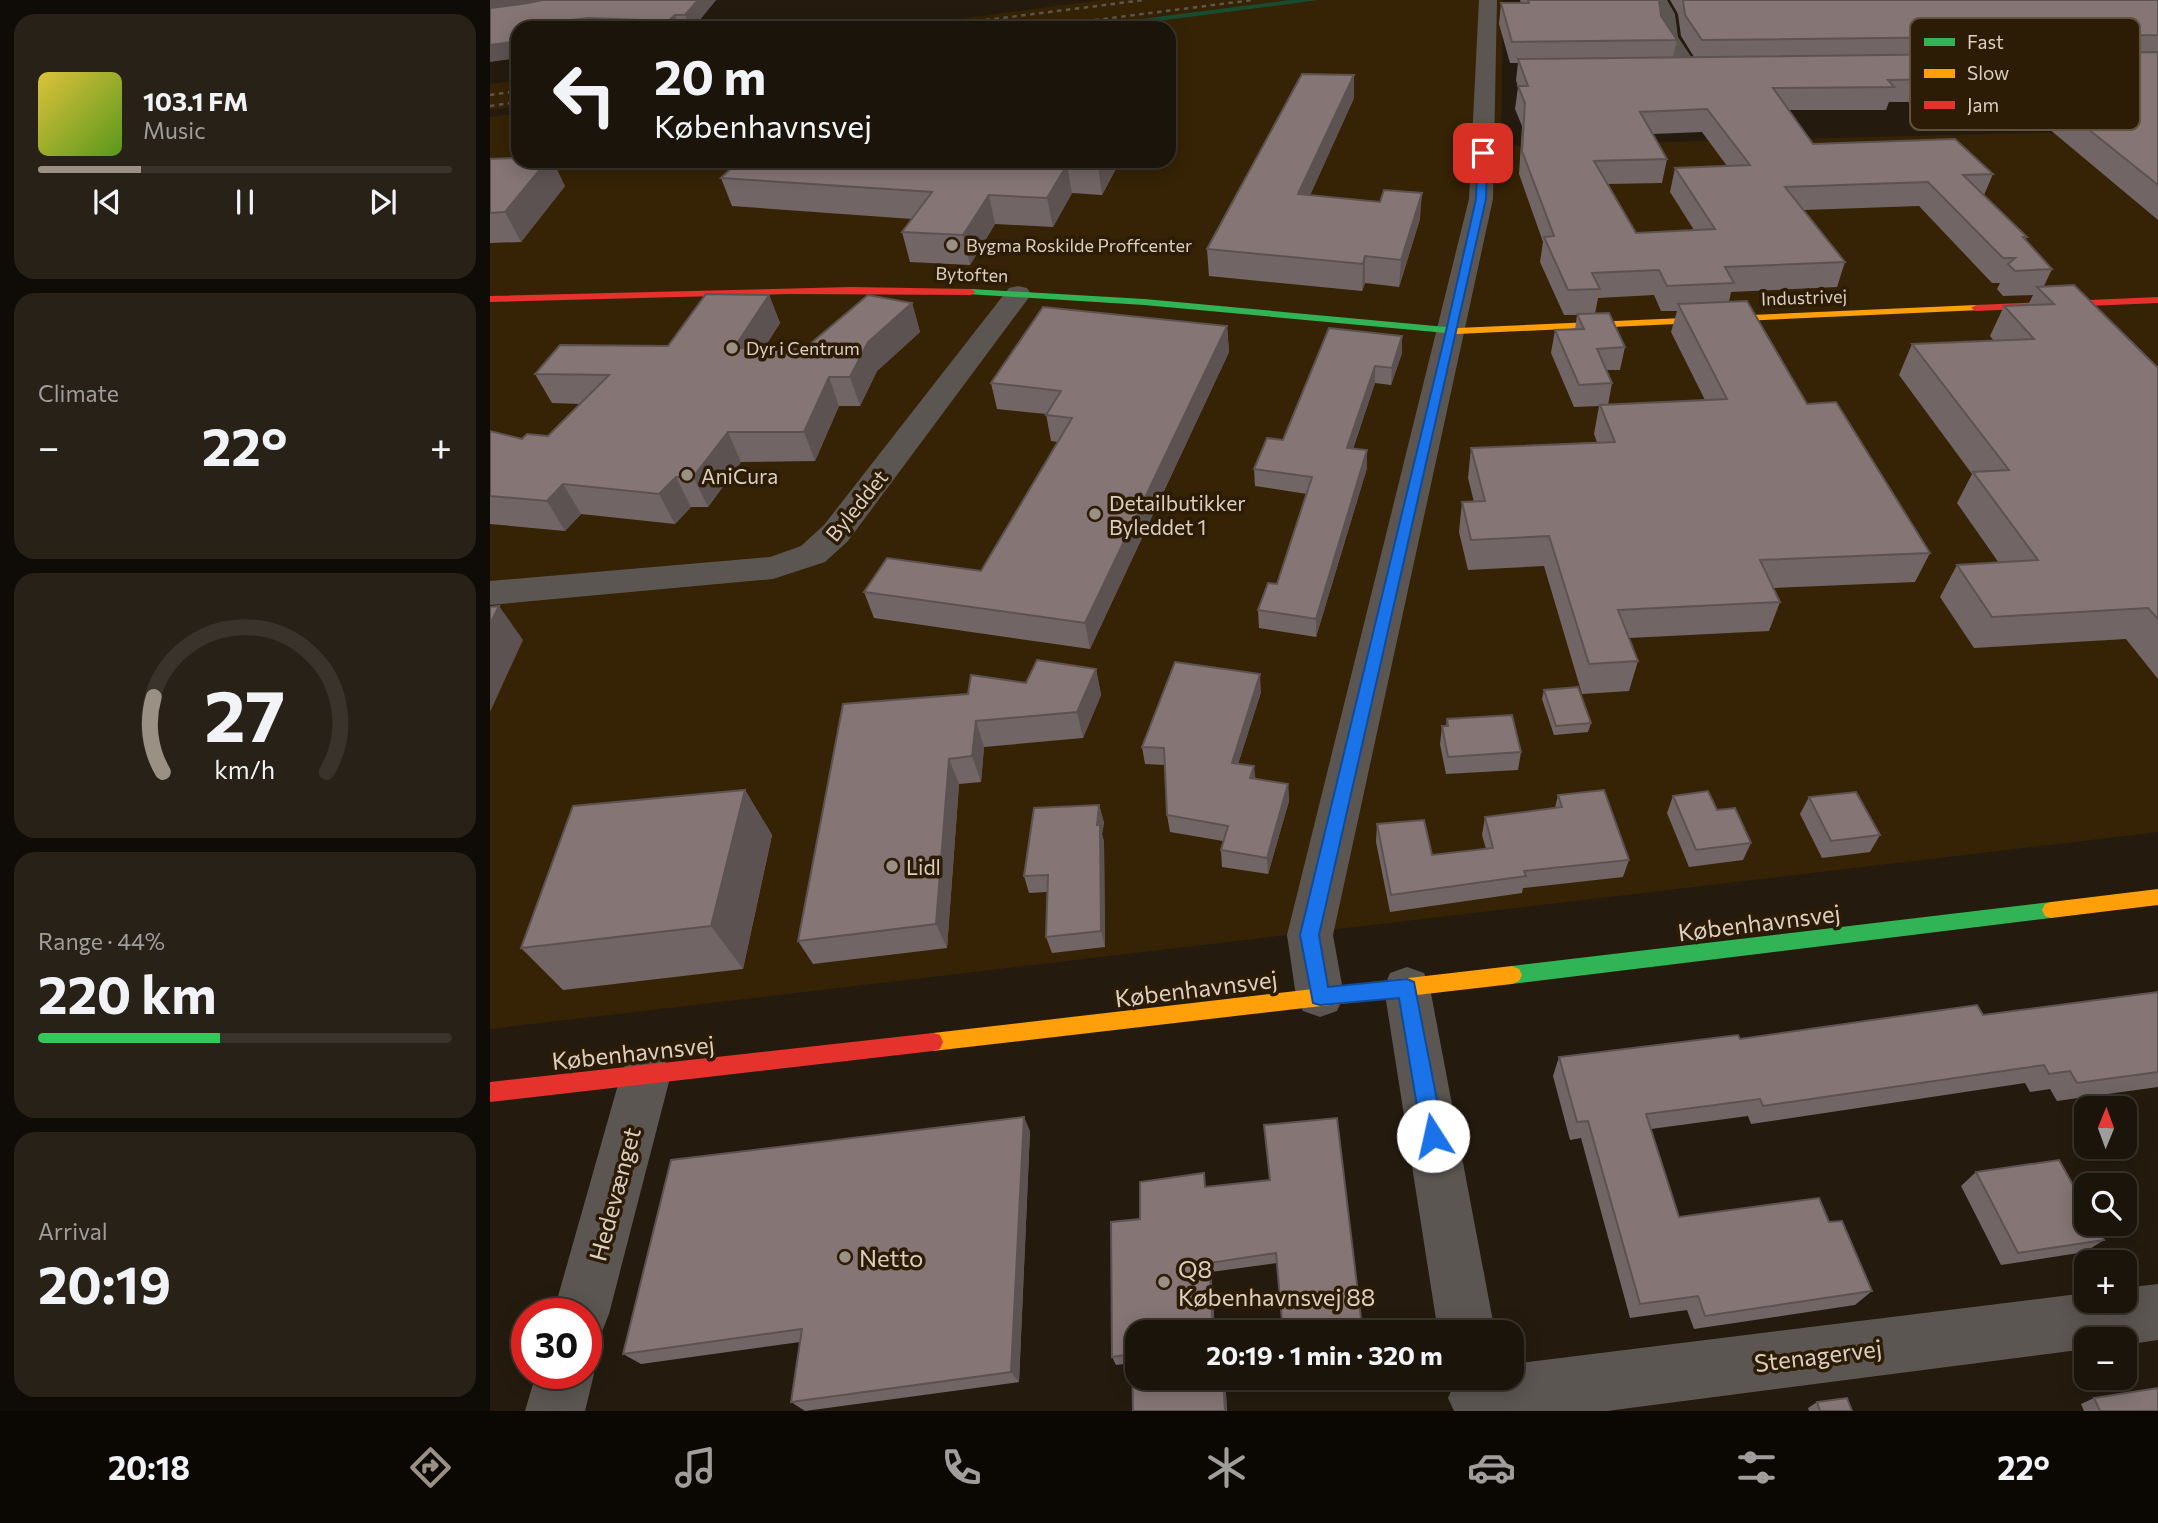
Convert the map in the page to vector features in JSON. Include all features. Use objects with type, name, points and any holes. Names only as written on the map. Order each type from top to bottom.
[{"type":"street","points":[[1320,996],[1310,935],[1481,199],[1493,72],[1488,0]]},
{"type":"street","points":[[1658,0],[1666,14],[1669,37],[1699,70],[1664,71]]},
{"type":"street","name":"Bytoften","points":[[490,299],[718,290],[871,289],[1144,302],[1452,331]]},
{"type":"street","name":"Byleddet","points":[[490,593],[773,568],[813,554],[836,533],[1018,294]]},
{"type":"street","name":"Industrivej","points":[[1452,331],[2158,300]]},
{"type":"street","name":"Københavnsvej","points":[[490,1092],[1407,988],[2158,897]]},
{"type":"street","points":[[1407,988],[1465,1320]]},
{"type":"street","name":"Hedevænget","points":[[585,1298],[646,1074]]},
{"type":"street","name":"Stenagervej","points":[[1478,1395],[2158,1312]]},
{"type":"street","points":[[555,1411],[561,1389]]},
{"type":"shaded area","points":[[1101,0],[1289,0],[1124,21],[944,21]]},
{"type":"shaded area","points":[[1319,0],[1503,0],[1501,146],[2158,130],[2158,832],[490,1029],[490,117],[511,114],[511,168],[1176,168],[1176,21],[1158,21]]},
{"type":"shaded area","points":[[511,81],[511,107],[490,110],[490,84]]},
{"type":"green space","points":[[1289,0],[1319,0],[1158,21],[1124,21]]},
{"type":"building","points":[[542,0],[698,0],[685,15],[675,15],[668,21],[588,18],[511,21],[511,42],[490,45],[490,8]]},
{"type":"building","points":[[1528,0],[1659,0],[1661,16],[1677,40],[1512,42],[1501,3],[1529,3]]},
{"type":"building","points":[[1683,0],[2158,0],[2158,35],[2140,35],[2140,18],[1910,18],[1910,38],[1702,40],[1685,15]]},
{"type":"building","points":[[2140,52],[2158,52],[2158,185],[2089,130],[2140,130]]},
{"type":"building","points":[[1910,55],[1910,80],[1888,80],[1894,87],[1773,88],[1813,144],[1955,139],[1993,174],[1963,175],[2027,237],[2023,237],[2052,269],[2015,271],[2008,264],[2015,258],[2003,258],[1928,182],[1785,187],[1845,262],[1725,267],[1734,283],[1667,286],[1659,270],[1592,273],[1600,289],[1568,290],[1544,237],[1554,236],[1522,151],[1525,103],[1518,86],[1528,86],[1518,59]],"holes":[[[1707,109],[1750,165],[1675,168],[1715,229],[1636,233],[1594,161],[1667,159],[1640,112]]]},
{"type":"building","points":[[1302,74],[1354,75],[1298,194],[1380,202],[1384,190],[1422,193],[1401,260],[1365,256],[1363,264],[1207,249]]},
{"type":"building","points":[[511,158],[511,168],[541,168],[505,212],[490,213],[490,159]]},
{"type":"building","points":[[732,168],[1065,168],[1047,198],[989,195],[963,235],[902,232],[932,192],[721,178]]},
{"type":"building","points":[[2074,285],[2158,368],[2158,619],[2148,608],[1992,617],[1957,565],[2038,560],[1973,472],[2009,470],[1912,344],[2034,339],[2004,306],[2054,304],[2037,287]]},
{"type":"building","points":[[706,294],[769,295],[734,348],[804,349],[868,295],[912,303],[868,342],[850,377],[829,377],[804,432],[728,432],[693,477],[676,477],[659,494],[563,484],[547,501],[490,496],[490,431],[522,439],[527,434],[548,436],[609,375],[535,374],[560,345],[668,346]]},
{"type":"building","points":[[1747,301],[1807,404],[1836,402],[1930,553],[1760,560],[1780,602],[1618,610],[1638,661],[1589,664],[1549,536],[1471,540],[1462,502],[1485,501],[1471,448],[1615,442],[1600,405],[1727,399],[1678,304]]},
{"type":"building","name":"Detailbutikker Byleddet 1","points":[[1043,307],[1227,326],[1085,623],[864,592],[887,558],[981,571],[1072,418],[1046,415],[1061,391],[991,383]]},
{"type":"building","points":[[1609,313],[1625,347],[1597,349],[1612,383],[1579,385],[1555,330],[1584,329],[1577,314]]},
{"type":"building","points":[[1329,328],[1402,336],[1392,368],[1375,366],[1347,448],[1367,450],[1316,619],[1258,610],[1268,583],[1277,584],[1312,477],[1254,469],[1267,438],[1283,440]]},
{"type":"building","points":[[499,606],[490,624],[490,607]]},
{"type":"building","name":"Lidl","points":[[1037,660],[1096,669],[1077,712],[976,721],[972,756],[949,759],[936,924],[798,941],[843,704],[968,694],[971,675],[1026,683]]},
{"type":"building","points":[[1175,662],[1260,674],[1232,763],[1254,766],[1250,778],[1288,784],[1267,858],[1221,850],[1228,826],[1167,815],[1164,748],[1142,747]]},
{"type":"building","points":[[1578,687],[1591,723],[1556,726],[1544,690]]},
{"type":"building","points":[[1512,715],[1521,752],[1448,757],[1442,726],[1448,726],[1447,719]]},
{"type":"building","points":[[745,790],[711,926],[521,948],[573,806]]},
{"type":"building","points":[[1604,790],[1629,860],[1524,871],[1526,876],[1391,895],[1377,824],[1424,820],[1432,855],[1493,848],[1485,817],[1562,807],[1558,795]]},
{"type":"building","points":[[1708,791],[1717,810],[1735,808],[1751,843],[1696,850],[1673,796]]},
{"type":"building","points":[[1856,792],[1880,835],[1831,841],[1809,797]]},
{"type":"building","points":[[1099,805],[1097,825],[1100,825],[1101,931],[1046,937],[1048,875],[1024,876],[1034,808]]},
{"type":"building","points":[[2158,992],[2158,1072],[2077,1083],[2070,1071],[2049,1074],[2044,1065],[1763,1106],[1760,1099],[1646,1114],[1679,1217],[1819,1198],[1829,1222],[1842,1221],[1872,1291],[1705,1316],[1698,1296],[1640,1304],[1588,1121],[1577,1122],[1559,1057],[1738,1035],[1740,1039],[1977,1005],[1983,1015]]},
{"type":"building","name":"Netto","points":[[1024,1117],[1011,1372],[791,1402],[802,1329],[623,1354],[671,1160]]},
{"type":"building","points":[[1337,1118],[1361,1320],[1282,1320],[1276,1253],[1209,1263],[1212,1320],[1125,1320],[1125,1355],[1112,1357],[1111,1222],[1140,1219],[1140,1182],[1204,1173],[1205,1187],[1270,1180],[1264,1125]]},
{"type":"building","points":[[2059,1160],[2074,1187],[2074,1236],[2102,1236],[2104,1240],[2018,1253],[1976,1172]]},
{"type":"building","points":[[2158,1388],[2158,1411],[2100,1411],[2094,1398]]},
{"type":"building","points":[[1133,1390],[1224,1390],[1225,1411],[1133,1411]]},
{"type":"building","points":[[1847,1398],[1852,1411],[1820,1411],[1817,1402]]},
{"type":"railway","points":[[978,21],[1144,0]]},
{"type":"railway","points":[[1087,21],[1253,0]]},
{"type":"railway","points":[[490,95],[511,92]]},
{"type":"railway","points":[[490,106],[511,103]]},
{"type":"traffic: fast","points":[[971,292],[1144,302],[1457,331]]},
{"type":"traffic: fast","points":[[1512,975],[2051,910]]},
{"type":"traffic: slow","points":[[1457,331],[1976,308]]},
{"type":"traffic: slow","points":[[2051,910],[2158,897]]},
{"type":"traffic: slow","points":[[933,1042],[1512,975]]},
{"type":"traffic: jam","points":[[490,299],[791,290],[971,292]]},
{"type":"traffic: jam","points":[[1976,308],[2158,300]]},
{"type":"traffic: jam","points":[[490,1092],[933,1042]]},
{"type":"place","name":"Bygma Roskilde Proffcenter","points":[[952,245]]},
{"type":"place","name":"Dyr i Centrum","points":[[732,348]]},
{"type":"place","name":"AniCura","points":[[687,475]]},
{"type":"place","name":"Detailbutikker Byleddet 1","points":[[1095,514]]},
{"type":"place","name":"Lidl","points":[[892,866]]},
{"type":"place","name":"Netto","points":[[845,1257]]},
{"type":"place","name":"Q8 Københavnsvej 88","points":[[1164,1282]]},
{"type":"route","points":[[1433,1136],[1407,988],[1320,996],[1310,935],[1452,331],[1481,199],[1483,153]]}]
